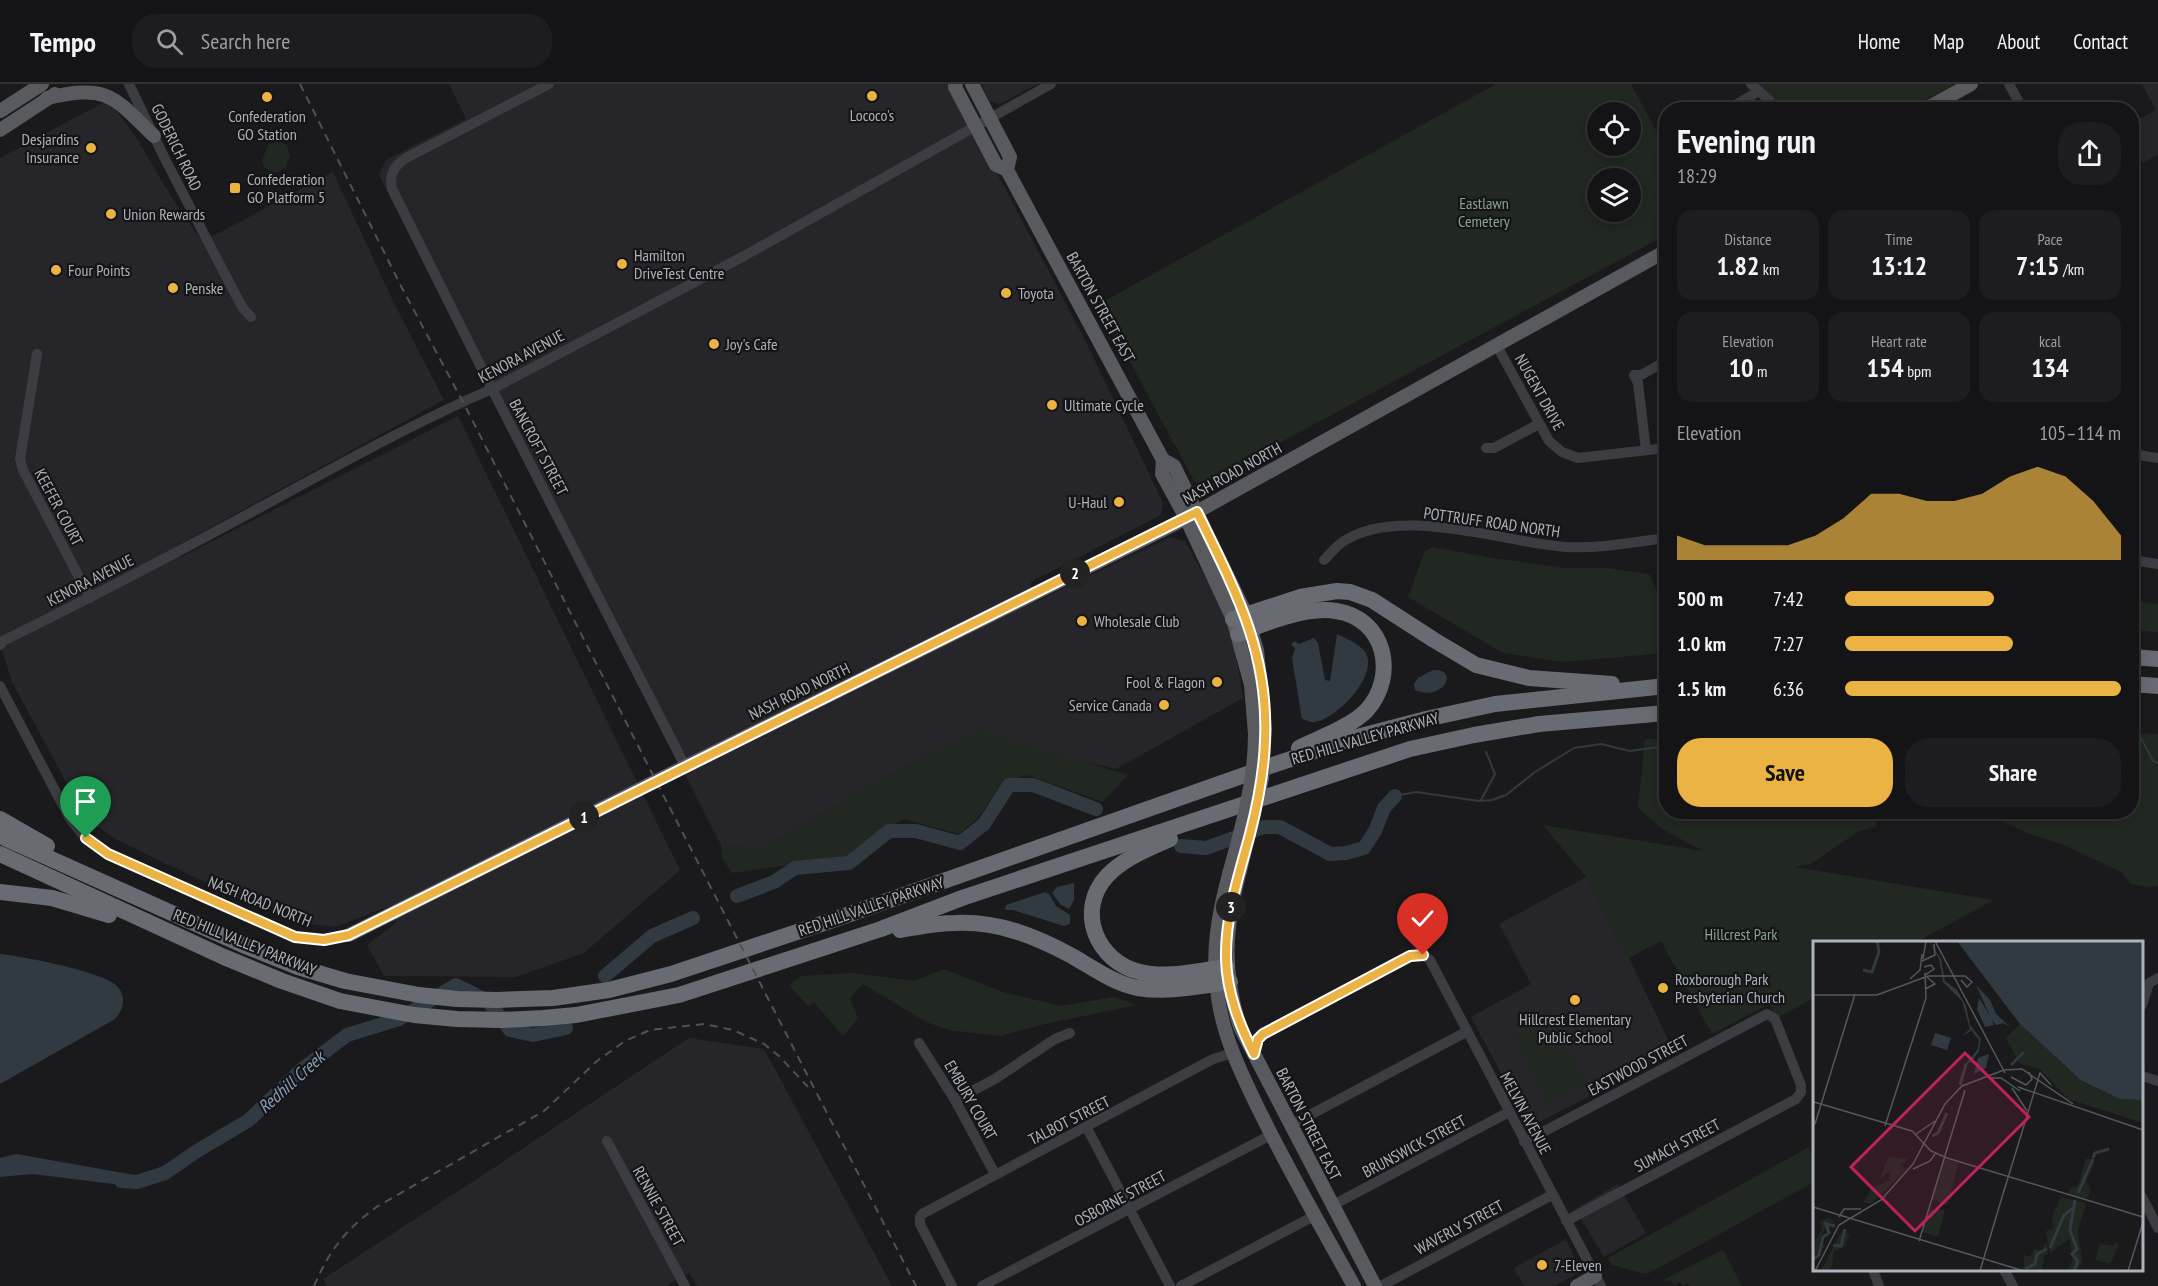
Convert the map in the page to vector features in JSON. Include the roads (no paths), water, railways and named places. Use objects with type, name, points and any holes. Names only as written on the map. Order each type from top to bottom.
[{"type":"highway","points":[[1242,624],[1300,597],[1330,592],[1350,592],[1372,600],[1476,665],[1529,678],[1602,682],[1636,688]]},
{"type":"highway","points":[[1242,624],[1318,611],[1336,611],[1347,614],[1366,625],[1379,643],[1384,658],[1385,669],[1381,688],[1377,697],[1361,715],[1291,751],[1270,766]]},
{"type":"highway","points":[[2139,658],[2158,659]]},
{"type":"highway","points":[[2139,685],[2158,686]]},
{"type":"highway","name":"RED HILL VALLEY PARKWAY","points":[[79,870],[243,945],[298,967],[345,981],[419,995],[458,999],[553,998],[642,983],[833,920],[1357,737],[1495,704],[1659,686]]},
{"type":"highway","name":"RED HILL VALLEY PARKWAY","points":[[162,929],[273,977],[340,1001],[414,1015],[457,1019],[502,1020],[576,1015],[679,995],[881,929],[962,898],[1410,749],[1539,724],[1659,714]]},
{"type":"highway","points":[[1210,816],[1191,829],[1141,852],[1116,868],[1098,889],[1091,917],[1095,934],[1106,953],[1128,969],[1152,974],[1222,976]]},
{"type":"highway","points":[[0,819],[51,849],[79,870]]},
{"type":"highway","points":[[0,836],[79,870]]},
{"type":"highway","points":[[0,854],[162,929]]},
{"type":"highway","points":[[0,892],[52,898],[144,927],[162,929]]},
{"type":"highway","points":[[881,929],[894,931],[942,924],[977,923],[1016,931],[1036,938],[1126,985],[1154,989],[1222,976]]},
{"type":"main road","points":[[0,111],[42,84]]},
{"type":"main road","points":[[0,130],[73,84]]},
{"type":"main road","name":"BARTON STREET EAST","points":[[956,84],[955,87],[996,165],[1007,170],[1163,460],[1162,474],[1191,515],[1258,661],[1262,779],[1234,873],[1218,996],[1233,1053],[1271,1135],[1354,1286]]},
{"type":"main road","name":"BARTON STREET EAST","points":[[972,84],[1010,157],[1007,170]]},
{"type":"main road","points":[[1938,102],[1971,84]]},
{"type":"main road","points":[[48,98],[72,91],[87,90],[105,93],[117,100],[154,136]]},
{"type":"main road","name":"NASH ROAD NORTH","points":[[349,935],[1191,515],[1659,255]]},
{"type":"main road","name":"BARTON STREET EAST","points":[[1222,976],[1240,1027],[1375,1286]]},
{"type":"main road","points":[[1269,1080],[1276,1116],[1276,1126],[1271,1135],[1284,1137],[1308,1159]]},
{"type":"main road","points":[[1577,1286],[1598,1281]]},
{"type":"street","name":"GODERICH ROAD","points":[[129,84],[242,307],[251,317]]},
{"type":"street","name":"BANCROFT STREET","points":[[549,84],[406,158],[395,168],[390,179],[392,189],[492,389],[685,766]]},
{"type":"street","name":"KENORA AVENUE","points":[[0,645],[3,641],[90,598],[375,446],[492,389],[744,256],[1051,84]]},
{"type":"street","points":[[2009,84],[2019,102]]},
{"type":"street","points":[[1737,102],[1755,88],[1770,102]]},
{"type":"street","name":"NUGENT DRIVE","points":[[1497,346],[1549,441],[1562,452],[1578,458],[1659,449]]},
{"type":"street","name":"KEEFER COURT","points":[[38,354],[20,459],[22,470],[90,598]]},
{"type":"street","points":[[1646,450],[1638,383],[1634,375],[1641,375],[1659,365]]},
{"type":"street","points":[[1486,448],[1494,448],[1539,424]]},
{"type":"street","points":[[2139,455],[2158,458]]},
{"type":"street","name":"POTTRUFF ROAD NORTH","points":[[1324,560],[1342,542],[1380,527],[1444,528],[1568,547],[1659,539]]},
{"type":"street","points":[[2139,561],[2158,564]]},
{"type":"street","name":"NASH ROAD NORTH","points":[[0,686],[70,819],[86,838],[108,854],[295,937],[324,940],[349,935]]},
{"type":"street","name":"MELVIN AVENUE","points":[[1254,1054],[1258,1039],[1263,1034],[1410,956],[1423,955],[1430,960],[1598,1281]]},
{"type":"street","points":[[2143,1002],[2149,983],[2158,978]]},
{"type":"street","name":"EASTWOOD STREET","points":[[1524,1142],[1767,1014],[1776,1020],[1801,1085],[1800,1094]]},
{"type":"street","points":[[1291,1125],[1466,1032]]},
{"type":"street","points":[[955,1100],[995,1079],[1055,1039],[1070,1033]]},
{"type":"street","name":"EMBURY COURT","points":[[920,1043],[955,1100],[995,1174]]},
{"type":"street","name":"TALBOT STREET","points":[[952,1286],[920,1224],[920,1217],[928,1210],[1214,1059],[1233,1053]]},
{"type":"street","points":[[2143,1076],[2158,1081]]},
{"type":"street","name":"SUMACH STREET","points":[[1566,1221],[1796,1099],[1800,1094]]},
{"type":"street","name":"BRUNSWICK STREET","points":[[1333,1205],[1509,1112]]},
{"type":"street","points":[[1087,1128],[1170,1286]]},
{"type":"street","name":"OSBORNE STREET","points":[[982,1286],[1271,1135]]},
{"type":"street","name":"RENNIE STREET","points":[[607,1141],[685,1286]]},
{"type":"street","name":"WAVERLY STREET","points":[[1381,1286],[1552,1195]]},
{"type":"street","points":[[2143,1199],[2158,1228]]},
{"type":"street","points":[[1182,1286],[1314,1216]]},
{"type":"street","points":[[1875,1271],[1880,1286]]},
{"type":"street","points":[[2005,1271],[2013,1286]]},
{"type":"waterway","name":"Redhill Creek","points":[[2139,738],[2153,761],[2158,763]]},
{"type":"waterway","name":"Redhill Creek","points":[[1395,796],[1416,792],[1479,801],[1492,800],[1506,795],[1535,772],[1574,748],[1601,744],[1630,751],[1659,747]]},
{"type":"waterway","points":[[1481,800],[1495,774],[1486,752]]},
{"type":"waterway","name":"Redhill Creek","points":[[737,896],[774,882],[795,868],[849,863],[889,831],[916,831],[960,843],[984,824],[1009,785],[1033,785],[1096,809]]},
{"type":"waterway","name":"Redhill Creek","points":[[1181,846],[1206,848],[1264,827],[1280,827],[1330,854],[1346,853],[1364,848],[1375,831],[1384,808],[1395,796]]},
{"type":"waterway","name":"Redhill Creek","points":[[605,976],[652,936],[693,918]]},
{"type":"waterway","name":"Redhill Creek","points":[[121,1181],[137,1182],[165,1173],[249,1120],[301,1070],[347,1035],[399,1019],[456,985],[488,1001],[510,1030],[533,1035],[566,1028]]},
{"type":"railway","points":[[300,84],[402,288],[463,402],[916,1286]]},
{"type":"railway","points":[[314,1286],[326,1261],[340,1241],[378,1206],[544,1111],[597,1061],[625,1041],[650,1030],[704,1024],[733,1030],[764,1044],[779,1056],[808,1087]]},
{"type":"place","name":"Lococo's","points":[[872,96]]},
{"type":"place","name":"Confederation GO Station","points":[[267,97]]},
{"type":"place","name":"Desjardins Insurance","points":[[91,148]]},
{"type":"place","name":"Confederation GO Platform 5","points":[[235,188]]},
{"type":"place","name":"Union Rewards","points":[[111,214]]},
{"type":"place","name":"Hamilton DriveTest Centre","points":[[622,264]]},
{"type":"place","name":"Four Points","points":[[56,270]]},
{"type":"place","name":"Penske","points":[[173,288]]},
{"type":"place","name":"Toyota","points":[[1006,293]]},
{"type":"place","name":"Joy's Cafe","points":[[714,344]]},
{"type":"place","name":"Ultimate Cycle","points":[[1052,405]]},
{"type":"place","name":"U-Haul","points":[[1119,502]]},
{"type":"place","name":"Wholesale Club","points":[[1082,621]]},
{"type":"place","name":"Fool & Flagon","points":[[1217,682]]},
{"type":"place","name":"Service Canada","points":[[1164,705]]},
{"type":"place","name":"Roxborough Park Presbyterian Church","points":[[1663,988]]},
{"type":"place","name":"Hillcrest Elementary Public School","points":[[1575,1000]]},
{"type":"place","name":"7-Eleven","points":[[1542,1265]]},
{"type":"park label","name":"Eastlawn Cemetery","points":[[1484,212]]},
{"type":"park label","name":"Hillcrest Park","points":[[1741,934]]}]
